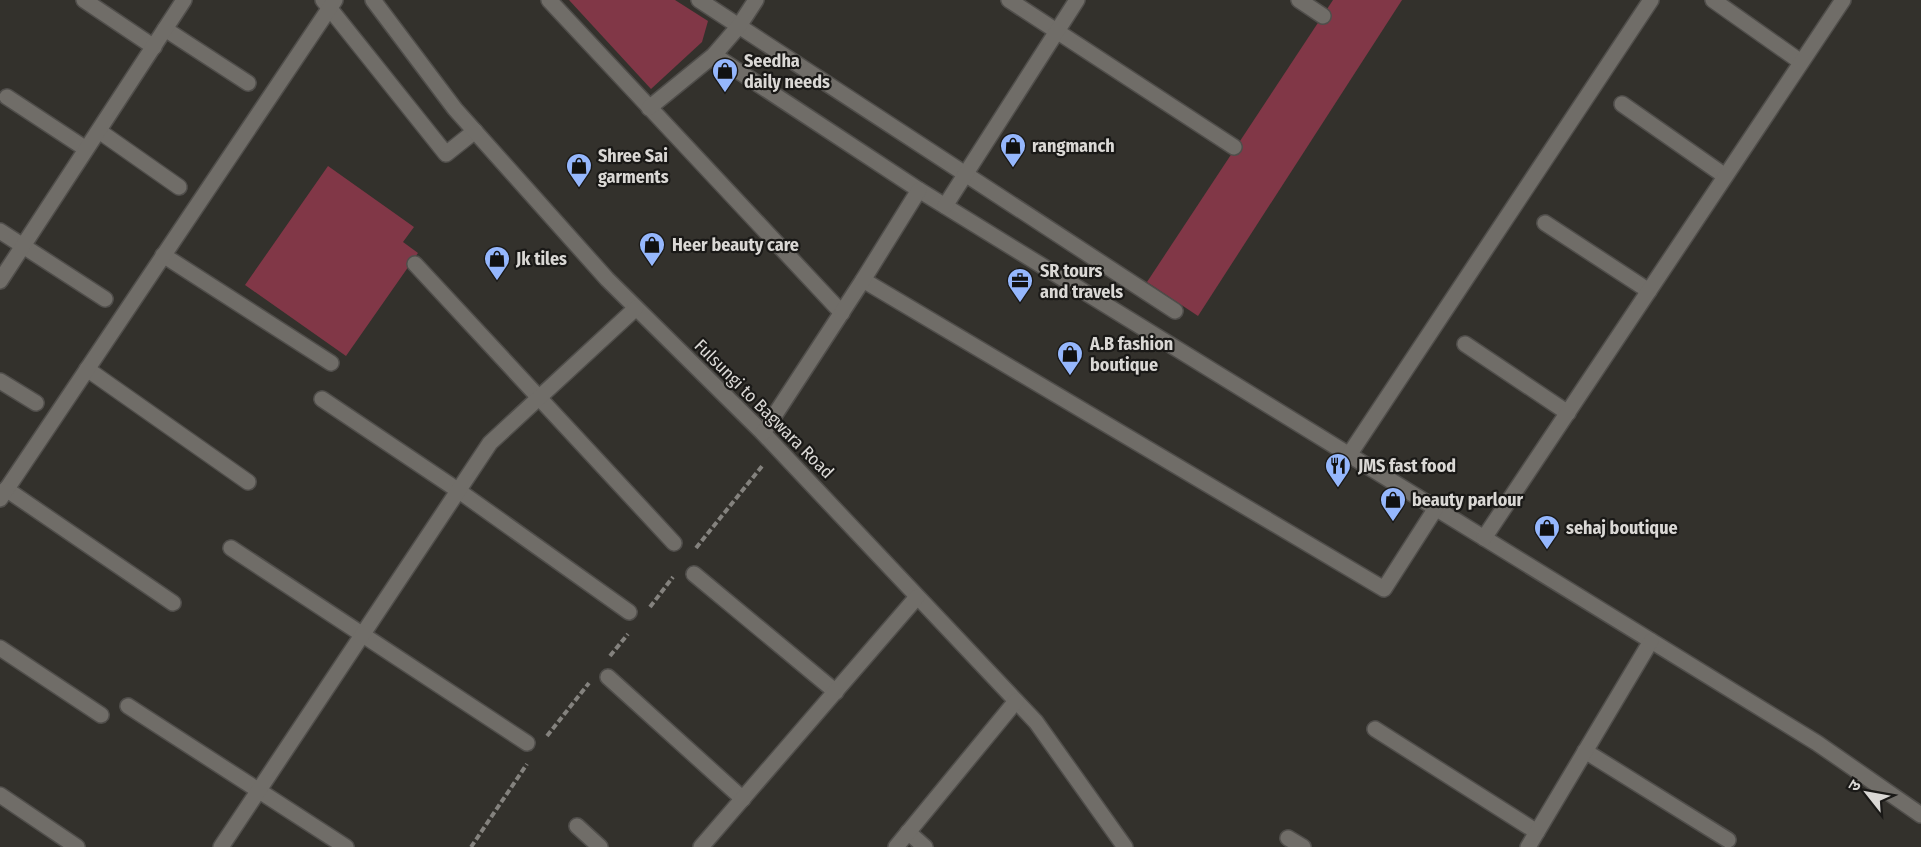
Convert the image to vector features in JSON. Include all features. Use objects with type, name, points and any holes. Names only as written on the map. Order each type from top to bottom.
[{"type":"street","points":[[84,0],[154,47]]},
{"type":"street","points":[[0,281],[184,0]]},
{"type":"street","name":"Fulsungi to Bagwara Road","points":[[373,0],[455,109],[607,279],[763,433],[1036,722],[1125,847]]},
{"type":"street","points":[[549,0],[842,313]]},
{"type":"street","points":[[699,0],[1174,311]]},
{"type":"street","points":[[649,108],[714,55],[739,26],[756,0]]},
{"type":"street","points":[[1009,0],[1234,147]]},
{"type":"street","points":[[945,206],[1077,0]]},
{"type":"street","points":[[1299,0],[1323,16]]},
{"type":"street","points":[[1349,455],[1651,0]]},
{"type":"street","points":[[1713,0],[1801,62]]},
{"type":"street","points":[[1484,538],[1843,0]]},
{"type":"street","points":[[173,603],[3,494],[329,2],[446,154],[475,131]]},
{"type":"street","points":[[165,29],[248,83]]},
{"type":"street","points":[[714,55],[919,190],[1817,743],[1921,815]]},
{"type":"street","points":[[7,97],[86,149]]},
{"type":"street","points":[[1622,104],[1725,176]]},
{"type":"street","points":[[99,131],[179,187]]},
{"type":"street","points":[[763,433],[919,190]]},
{"type":"street","points":[[1545,223],[1649,291]]},
{"type":"street","points":[[0,231],[105,299]]},
{"type":"street","points":[[163,255],[332,363]]},
{"type":"street","points":[[415,264],[674,543]]},
{"type":"street","points":[[863,280],[1384,589],[1436,508]]},
{"type":"street","points":[[221,847],[490,443],[636,308]]},
{"type":"street","points":[[1465,344],[1568,413]]},
{"type":"street","points":[[87,369],[248,482]]},
{"type":"street","points":[[0,381],[36,403]]},
{"type":"street","points":[[322,399],[459,491],[635,618]]},
{"type":"street","points":[[231,548],[530,750]]},
{"type":"street","points":[[687,572],[836,692]]},
{"type":"street","points":[[701,847],[917,597]]},
{"type":"street","points":[[1528,847],[1651,641]]},
{"type":"street","points":[[0,648],[101,715]]},
{"type":"street","points":[[607,670],[743,798]]},
{"type":"street","points":[[896,847],[1016,701]]},
{"type":"street","points":[[128,706],[346,847]]},
{"type":"street","points":[[1375,729],[1537,832]]},
{"type":"street","points":[[1586,751],[1728,840]]},
{"type":"street","points":[[0,795],[77,847]]},
{"type":"street","points":[[577,826],[600,847]]},
{"type":"street","points":[[908,832],[925,847]]},
{"type":"street","points":[[1288,838],[1303,847]]},
{"type":"path","points":[[694,550],[776,447]]},
{"type":"path","points":[[607,670],[635,618],[687,572]]},
{"type":"path","points":[[545,738],[590,681]]},
{"type":"path","points":[[471,847],[530,750]]},
{"type":"shaded area","points":[[569,0],[675,0],[708,21],[702,42],[651,89]]},
{"type":"shaded area","points":[[1333,0],[1402,0],[1198,316],[1147,282]]},
{"type":"shaded area","points":[[328,166],[414,227],[403,242],[418,253],[346,356],[245,285]]},
{"type":"place","name":"Seedha daily needs","points":[[725,94]]},
{"type":"place","name":"rangmanch","points":[[1013,169]]},
{"type":"place","name":"Shree Sai garments","points":[[579,189]]},
{"type":"place","name":"Heer beauty care","points":[[652,268]]},
{"type":"place","name":"Jk tiles","points":[[497,282]]},
{"type":"place","name":"SR tours and travels","points":[[1020,304]]},
{"type":"place","name":"A.B fashion boutique","points":[[1070,377]]},
{"type":"place","name":"JMS fast food","points":[[1338,489]]},
{"type":"place","name":"beauty parlour","points":[[1393,523]]},
{"type":"place","name":"sehaj boutique","points":[[1547,551]]}]
